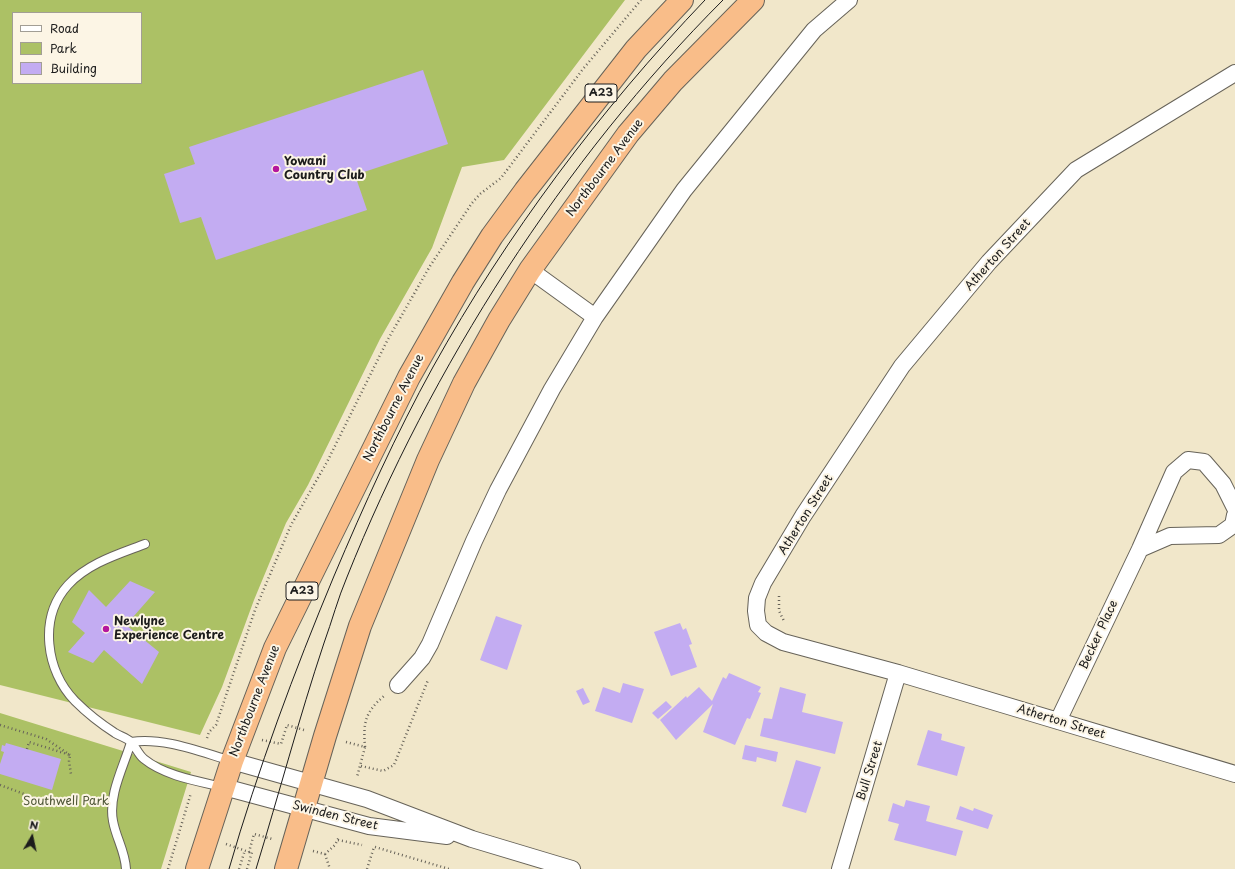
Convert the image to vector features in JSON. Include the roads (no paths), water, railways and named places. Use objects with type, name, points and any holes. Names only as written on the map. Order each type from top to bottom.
[{"type":"highway","name":"Northbourne Avenue","points":[[197,869],[232,761],[275,648],[381,431],[449,306],[492,236],[525,191],[636,49],[682,0]]},
{"type":"highway","name":"Northbourne Avenue","points":[[286,869],[303,808],[360,626],[431,454],[464,383],[499,320],[530,270],[628,134],[673,80],[753,0]]},
{"type":"street","points":[[398,685],[422,658],[430,644],[474,541],[498,490],[552,389],[595,317],[684,190],[814,30],[849,0]]},
{"type":"street","name":"Atherton Street","points":[[1235,73],[1076,170],[989,262],[902,366],[803,516],[764,583],[757,598],[756,611],[758,625],[766,633],[783,642],[898,673],[1235,774]]},
{"type":"street","points":[[530,270],[595,317]]},
{"type":"street","name":"Becker Place","points":[[1058,721],[1140,549],[1174,472],[1188,460],[1204,462],[1223,484],[1235,508]]},
{"type":"street","points":[[1140,549],[1170,536],[1219,536],[1233,525],[1235,515]]},
{"type":"street","name":"Bull Street","points":[[840,869],[898,673]]},
{"type":"street","name":"Swinden Street","points":[[232,761],[367,799],[472,839],[572,869]]},
{"type":"street","name":"Swinden Street","points":[[224,787],[369,826],[472,839]]},
{"type":"lane","points":[[145,544],[96,564],[68,585],[58,600],[49,631],[50,653],[54,668],[66,690],[85,711],[132,742],[144,759],[168,772],[224,787]]},
{"type":"lane","points":[[132,742],[144,740],[159,742],[232,761]]},
{"type":"lane","points":[[126,869],[124,851],[114,824],[112,807],[132,742]]},
{"type":"tram line","points":[[229,869],[264,758],[319,612],[345,549],[381,470],[433,367],[492,269],[557,175],[592,129],[629,85],[705,0]]},
{"type":"tram line","points":[[256,869],[306,699],[341,593],[381,498],[419,421],[461,344],[506,270],[556,198],[609,128],[664,62],[723,0]]},
{"type":"place","name":"Yowani Country Club","points":[[276,169]]},
{"type":"place","name":"Newlyne Experience Centre","points":[[106,629]]},
{"type":"park label","name":"Southwell Park","points":[[66,802]]}]
